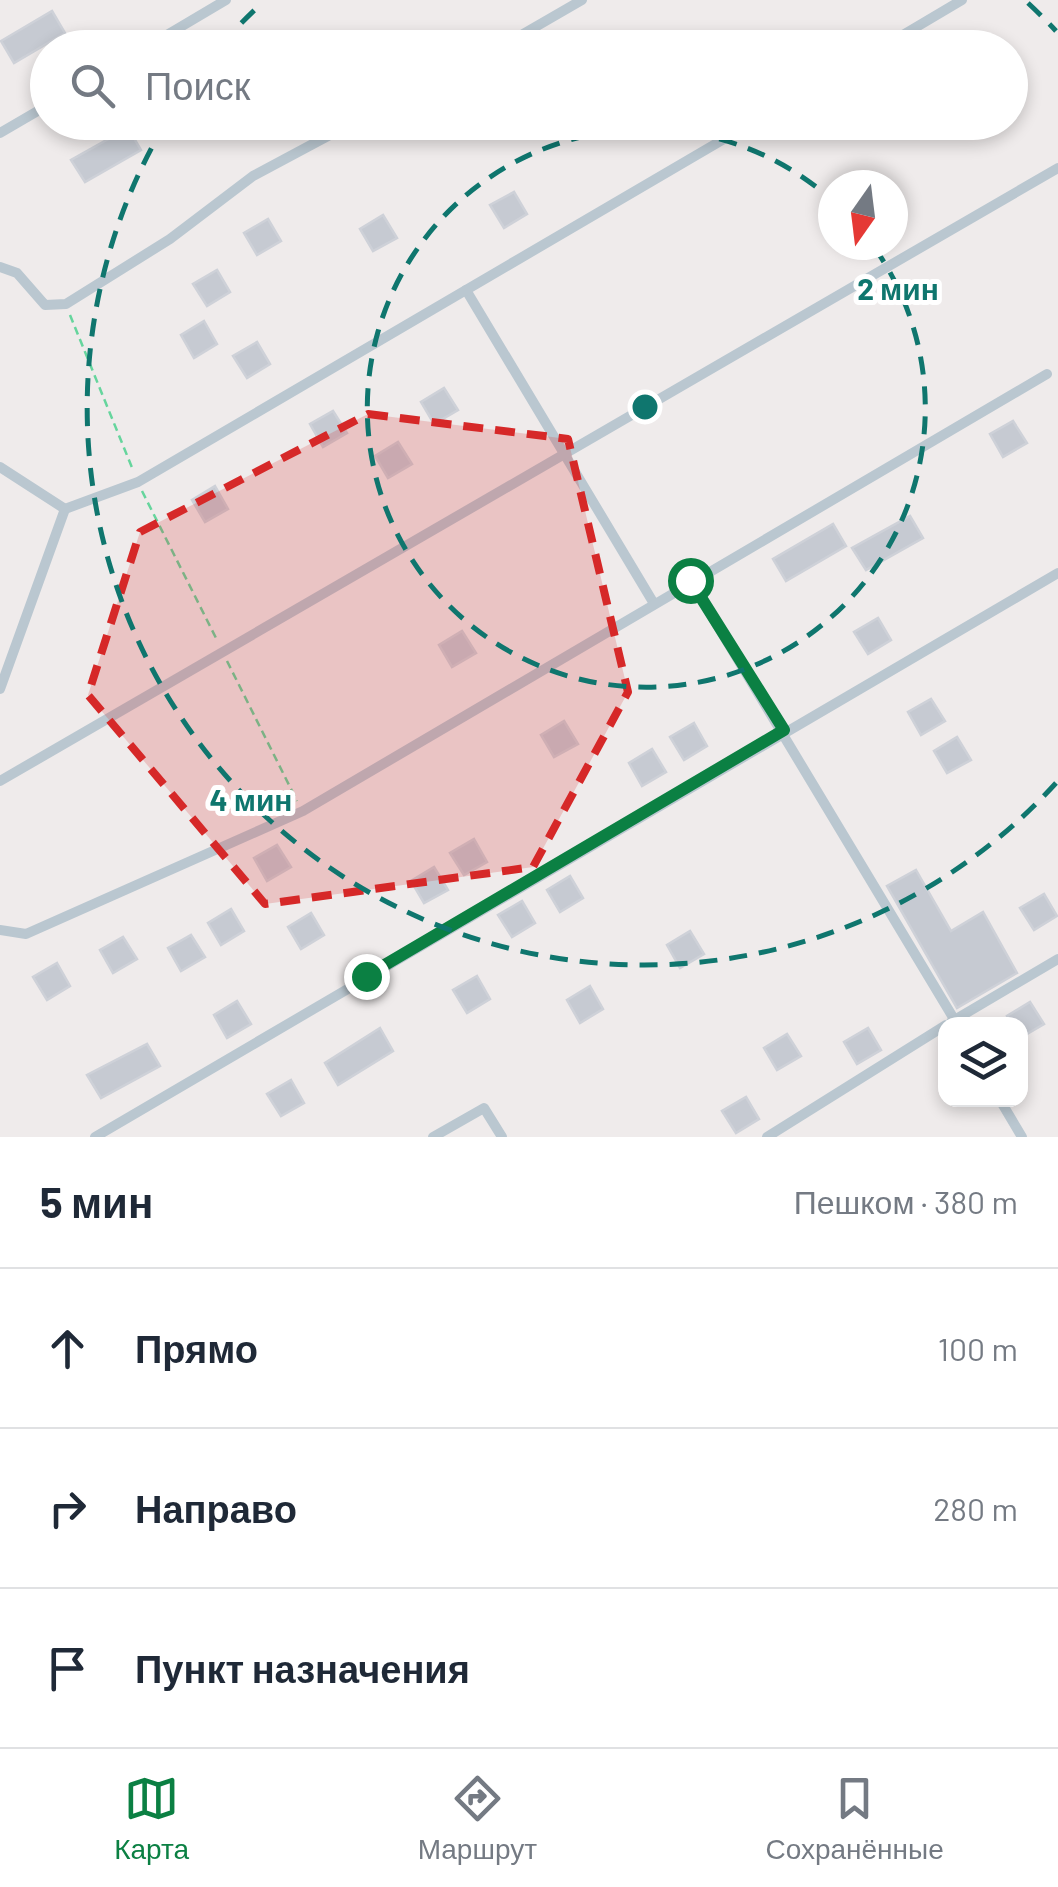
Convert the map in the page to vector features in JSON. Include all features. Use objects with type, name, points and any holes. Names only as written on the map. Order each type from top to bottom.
[{"type":"street","points":[[175,30],[226,0]]},
{"type":"street","points":[[530,30],[582,0]]},
{"type":"street","points":[[911,30],[962,0]]},
{"type":"street","points":[[0,133],[30,116]]},
{"type":"street","points":[[0,266],[17,273],[45,305],[66,304],[170,238],[253,176],[320,140]]},
{"type":"street","points":[[0,689],[65,509],[138,482],[722,140]]},
{"type":"street","points":[[0,781],[1058,168]]},
{"type":"street","points":[[466,290],[653,602]]},
{"type":"street","points":[[0,930],[26,934],[303,812],[690,580],[1047,374]]},
{"type":"street","points":[[0,466],[65,509]]},
{"type":"street","points":[[95,1137],[1058,572]]},
{"type":"street","points":[[690,580],[784,730],[948,1017]]},
{"type":"street","points":[[961,1017],[1058,960]]},
{"type":"street","points":[[767,1137],[938,1031]]},
{"type":"street","points":[[1004,1107],[1022,1137]]},
{"type":"street","points":[[433,1137],[484,1108],[502,1137]]},
{"type":"path","points":[[66,304],[138,482],[303,812]]},
{"type":"highlighted area","points":[[368,414],[568,439],[628,692],[533,867],[265,904],[88,695],[140,532]]},
{"type":"building","points":[[52,11],[63,30],[30,30],[30,54],[14,63],[1,41]]},
{"type":"building","points":[[107,140],[135,140],[141,150],[85,182],[71,160]]},
{"type":"building","points":[[514,192],[527,214],[504,228],[490,205]]},
{"type":"building","points":[[383,215],[397,238],[373,251],[360,229]]},
{"type":"building","points":[[268,219],[281,241],[257,255],[244,233]]},
{"type":"building","points":[[217,270],[230,292],[207,306],[193,284]]},
{"type":"building","points":[[204,321],[217,344],[194,358],[181,335]]},
{"type":"building","points":[[257,342],[270,364],[247,378],[233,356]]},
{"type":"building","points":[[444,388],[458,410],[434,424],[421,402]]},
{"type":"building","points":[[333,411],[347,433],[323,447],[310,424]]},
{"type":"building","points":[[1013,421],[1027,443],[1003,457],[990,434]]},
{"type":"building","points":[[398,442],[412,464],[388,478],[375,456]]},
{"type":"building","points":[[215,486],[228,509],[205,522],[192,500]]},
{"type":"building","points":[[910,516],[923,538],[866,570],[852,548]]},
{"type":"building","points":[[833,524],[846,546],[786,581],[773,559]]},
{"type":"building","points":[[878,618],[891,640],[868,654],[854,632]]},
{"type":"building","points":[[462,631],[476,653],[452,667],[439,645]]},
{"type":"building","points":[[931,699],[945,721],[921,735],[908,712]]},
{"type":"building","points":[[564,721],[578,744],[554,757],[541,735]]},
{"type":"building","points":[[694,723],[707,746],[684,760],[670,737]]},
{"type":"building","points":[[957,737],[971,760],[947,773],[934,751]]},
{"type":"building","points":[[652,749],[666,772],[642,786],[629,763]]},
{"type":"building","points":[[474,839],[487,862],[464,875],[450,853]]},
{"type":"building","points":[[277,845],[291,867],[267,881],[254,858]]},
{"type":"building","points":[[434,867],[448,890],[424,903],[411,881]]},
{"type":"building","points":[[916,870],[951,931],[983,912],[1017,973],[957,1008],[887,886]]},
{"type":"building","points":[[570,876],[583,898],[560,912],[547,890]]},
{"type":"building","points":[[1044,894],[1057,916],[1034,930],[1020,908]]},
{"type":"building","points":[[522,901],[535,923],[512,937],[498,915]]},
{"type":"building","points":[[231,909],[244,931],[221,945],[208,923]]},
{"type":"building","points":[[311,913],[324,935],[301,949],[288,927]]},
{"type":"building","points":[[690,931],[704,954],[680,968],[667,945]]},
{"type":"building","points":[[191,935],[205,957],[181,971],[168,948]]},
{"type":"building","points":[[123,937],[137,959],[113,973],[100,950]]},
{"type":"building","points":[[57,963],[70,986],[47,1000],[33,977]]},
{"type":"building","points":[[477,976],[490,999],[467,1013],[453,990]]},
{"type":"building","points":[[590,986],[603,1009],[580,1023],[567,1000]]},
{"type":"building","points":[[237,1001],[251,1024],[227,1038],[214,1015]]},
{"type":"building","points":[[1030,1002],[1044,1024],[1028,1033],[1028,1017],[1007,1016]]},
{"type":"building","points":[[380,1028],[393,1051],[338,1085],[325,1063]]},
{"type":"building","points":[[868,1028],[881,1050],[857,1064],[844,1042]]},
{"type":"building","points":[[787,1034],[801,1056],[777,1070],[764,1048]]},
{"type":"building","points":[[147,1044],[160,1066],[101,1098],[87,1075]]},
{"type":"building","points":[[291,1080],[304,1103],[281,1116],[267,1094]]},
{"type":"building","points":[[746,1097],[759,1119],[736,1133],[722,1111]]},
{"type":"route","points":[[366,976],[784,730],[690,580]]}]
